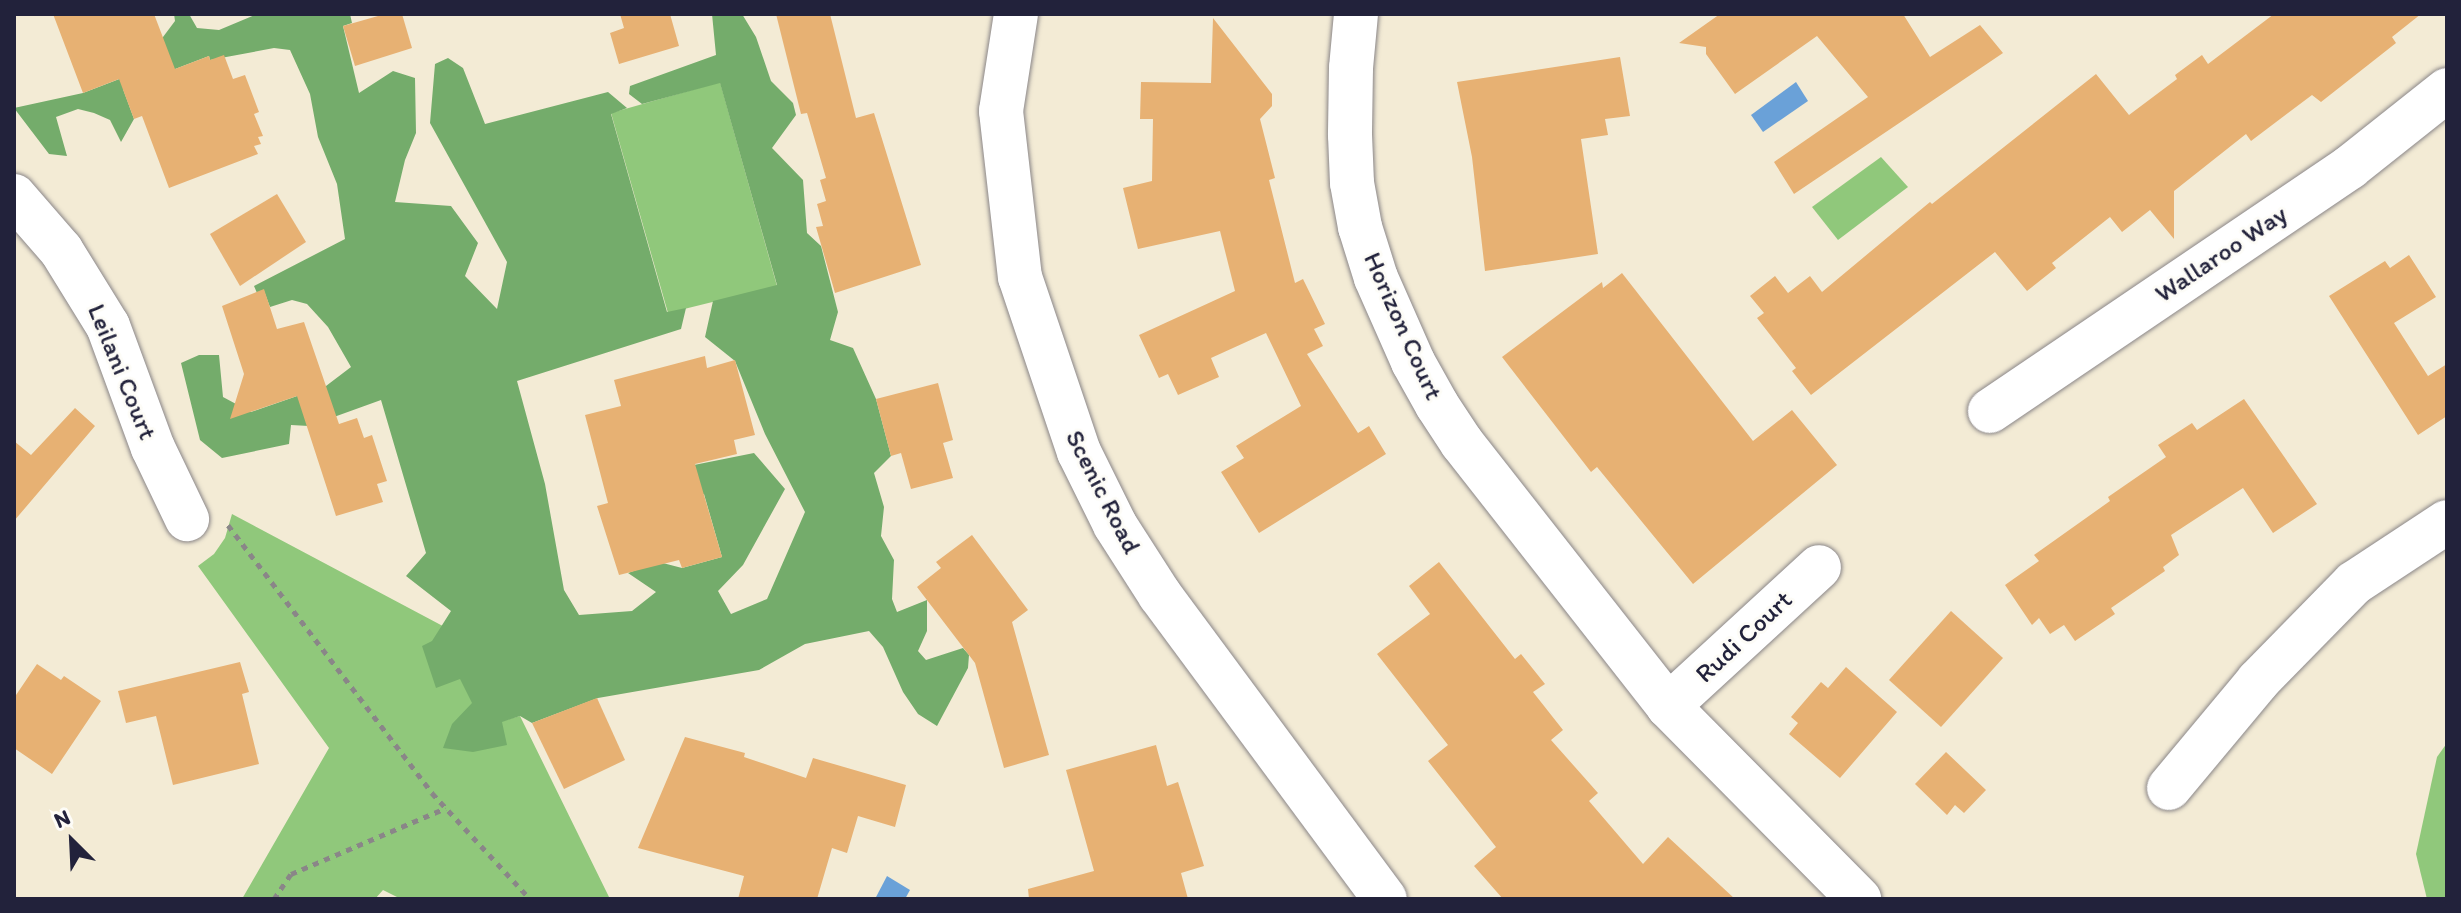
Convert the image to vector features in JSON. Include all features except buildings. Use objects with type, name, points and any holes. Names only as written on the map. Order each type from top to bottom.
[{"type":"street","name":"Scenic Road","points":[[1016,14],[1001,111],[1020,277],[1079,452],[1115,525],[1160,595],[1385,899]]},
{"type":"street","name":"Horizon Court","points":[[1356,14],[1351,68],[1352,183],[1360,227],[1376,278],[1410,355],[1462,443],[1668,706],[1859,899]]},
{"type":"street","name":"Wallaroo Way","points":[[1990,411],[2350,167],[2447,90]]},
{"type":"street","name":"Leilani Court","points":[[14,196],[61,250],[108,326],[135,392],[153,448],[187,519]]},
{"type":"street","points":[[2169,788],[2258,681],[2354,583],[2447,522]]},
{"type":"street","name":"Rudi Court","points":[[1668,706],[1819,567]]},
{"type":"path","points":[[187,519],[229,525],[446,808],[530,899]]},
{"type":"path","points":[[274,899],[291,874],[446,808]]},
{"type":"green space","points":[[174,14],[189,14],[197,28],[219,30],[257,14],[350,14],[352,23],[343,26],[359,93],[393,71],[415,78],[416,133],[405,160],[395,202],[451,206],[478,243],[465,276],[497,309],[507,262],[430,123],[435,64],[448,58],[463,68],[485,124],[608,92],[627,108],[611,114],[667,312],[686,308],[681,329],[517,381],[545,484],[564,590],[579,615],[632,611],[656,592],[628,573],[659,562],[682,568],[722,557],[704,494],[664,505],[679,468],[754,453],[785,489],[743,565],[718,591],[731,614],[767,599],[805,512],[765,434],[735,361],[705,337],[713,301],[777,285],[720,83],[642,104],[629,94],[630,86],[716,55],[712,14],[742,14],[756,37],[771,81],[793,103],[796,115],[772,148],[803,180],[807,233],[821,246],[838,312],[830,340],[853,348],[876,399],[891,456],[874,473],[884,507],[881,536],[894,560],[892,599],[897,612],[927,600],[927,631],[918,651],[926,660],[963,648],[969,655],[968,668],[937,726],[918,714],[903,692],[883,647],[869,631],[805,644],[759,670],[598,698],[532,723],[520,716],[502,722],[507,745],[473,752],[443,748],[452,724],[472,703],[460,679],[436,688],[422,646],[432,641],[451,611],[406,576],[426,553],[381,400],[309,426],[291,425],[289,444],[222,458],[200,440],[181,363],[199,355],[219,355],[223,397],[251,412],[326,386],[351,367],[328,327],[307,304],[292,300],[270,307],[264,291],[257,293],[254,286],[345,239],[337,184],[318,137],[310,94],[290,50],[274,48],[210,60],[209,56],[123,89],[134,119],[121,142],[110,120],[94,113],[78,109],[56,117],[67,156],[49,154],[14,108],[83,93],[122,78],[157,45],[175,21]]},
{"type":"green space","points":[[720,82],[777,286],[668,313],[611,113]]},
{"type":"green space","points":[[1881,157],[1908,187],[1838,240],[1812,207]]},
{"type":"green space","points":[[232,514],[471,641],[502,721],[520,716],[610,899],[401,899],[383,890],[375,899],[242,899],[329,748],[198,566],[214,554],[225,538]]},
{"type":"green space","points":[[2447,743],[2447,899],[2427,899],[2416,854],[2437,757]]},
{"type":"water","points":[[1796,82],[1808,101],[1763,132],[1751,115]]},
{"type":"water","points":[[887,876],[910,890],[905,899],[875,899]]}]
